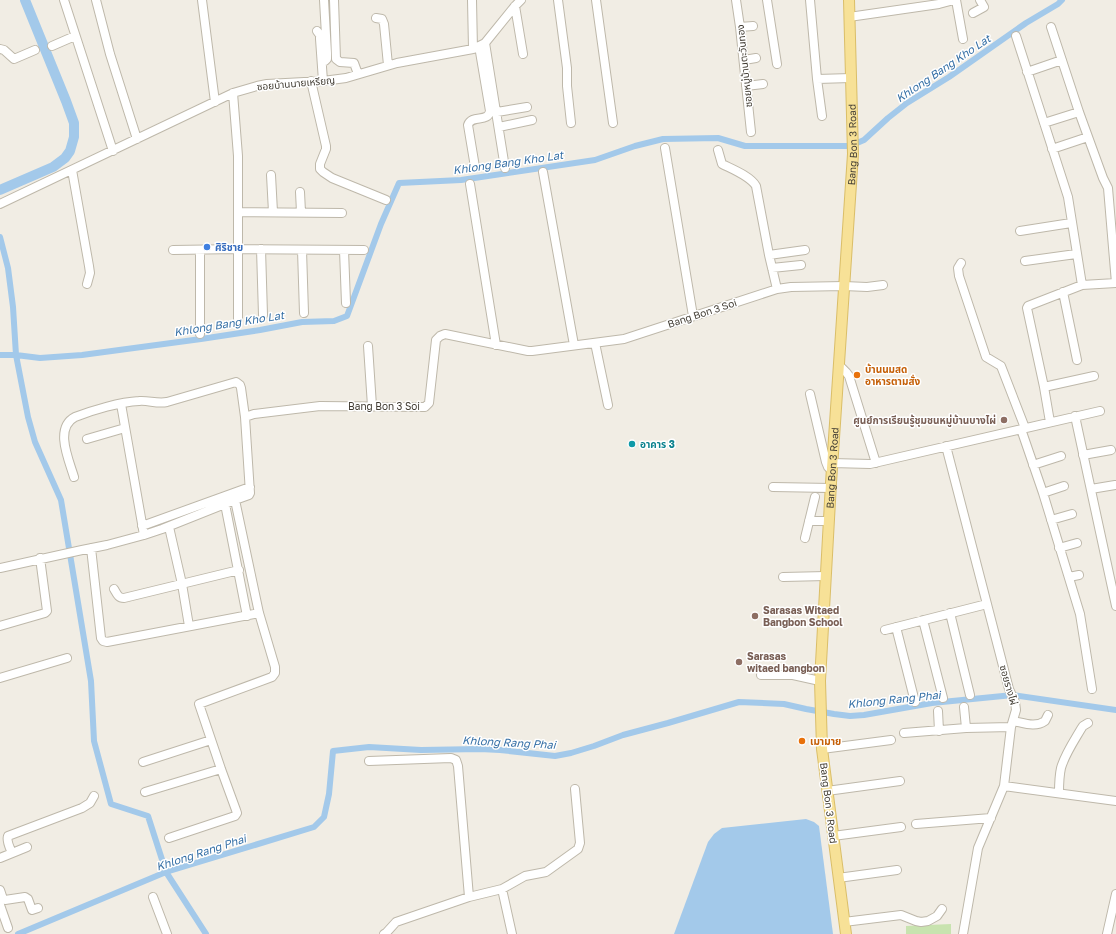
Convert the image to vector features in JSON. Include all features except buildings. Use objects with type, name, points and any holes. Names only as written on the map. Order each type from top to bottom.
[{"type":"main road","name":"Bang Bon 3 Road","points":[[846,934],[822,749],[820,722],[820,681],[832,467],[840,366],[853,154],[849,0]]},
{"type":"street","points":[[64,0],[113,151]]},
{"type":"street","points":[[96,0],[110,54],[137,139]]},
{"type":"street","points":[[202,0],[215,102]]},
{"type":"street","points":[[322,61],[325,61],[327,53],[324,0]]},
{"type":"street","points":[[334,0],[336,59],[340,62],[354,63],[358,74]]},
{"type":"street","points":[[472,0],[490,111],[488,117],[471,120],[468,124],[475,168]]},
{"type":"street","points":[[558,0],[567,68],[567,86],[571,123]]},
{"type":"street","points":[[596,0],[613,123]]},
{"type":"street","name":"ซอยหมู่บ้านตะวันทอง","points":[[736,0],[751,132]]},
{"type":"street","points":[[767,0],[777,64]]},
{"type":"street","points":[[810,0],[822,116]]},
{"type":"street","points":[[849,17],[939,4],[955,0],[963,39]]},
{"type":"street","points":[[973,13],[984,8],[980,0]]},
{"type":"street","points":[[479,46],[518,3]]},
{"type":"street","points":[[518,3],[523,54]]},
{"type":"street","points":[[376,18],[382,19],[384,24],[388,66]]},
{"type":"street","points":[[740,28],[753,26]]},
{"type":"street","points":[[1050,422],[1027,308],[1029,305],[1082,285],[1116,283],[1108,188],[1079,112],[1051,27]]},
{"type":"street","points":[[317,31],[320,35],[323,81]]},
{"type":"street","points":[[52,46],[75,36]]},
{"type":"street","points":[[1016,36],[1068,197],[1082,285]]},
{"type":"street","points":[[479,46],[497,112],[506,168]]},
{"type":"street","name":"ซอยบ้านนายเหรียญ","points":[[0,204],[233,93],[256,86],[346,78],[421,58],[479,46]]},
{"type":"street","points":[[0,49],[4,50],[14,59],[35,50]]},
{"type":"street","points":[[744,60],[756,58]]},
{"type":"street","points":[[1027,72],[1062,60]]},
{"type":"street","points":[[817,79],[851,78]]},
{"type":"street","points":[[311,81],[326,146],[320,168],[332,178],[386,200]]},
{"type":"street","points":[[746,86],[763,84]]},
{"type":"street","points":[[233,93],[238,156],[238,319]]},
{"type":"street","points":[[497,112],[527,107]]},
{"type":"street","points":[[1044,123],[1079,112]]},
{"type":"street","points":[[499,127],[532,120]]},
{"type":"street","points":[[1052,149],[1088,137]]},
{"type":"street","points":[[665,148],[693,316]]},
{"type":"street","points":[[718,150],[722,164],[753,181],[756,186],[776,289]]},
{"type":"street","points":[[72,170],[90,273],[87,284]]},
{"type":"street","points":[[543,172],[574,345]]},
{"type":"street","points":[[272,176],[273,212]]},
{"type":"street","points":[[470,184],[496,345]]},
{"type":"street","points":[[300,192],[301,212]]},
{"type":"street","points":[[238,212],[342,213]]},
{"type":"street","points":[[1020,231],[1071,223]]},
{"type":"street","points":[[173,250],[364,250]]},
{"type":"street","points":[[200,250],[200,334]]},
{"type":"street","points":[[261,250],[263,315]]},
{"type":"street","points":[[302,250],[304,313]]},
{"type":"street","points":[[344,250],[346,303]]},
{"type":"street","points":[[769,255],[805,250]]},
{"type":"street","points":[[1025,261],[1076,254]]},
{"type":"street","points":[[961,263],[958,268],[959,276],[986,357],[987,359],[1001,366],[1023,428],[1033,465],[1069,577],[1080,614],[1092,689]]},
{"type":"street","points":[[772,268],[801,265]]},
{"type":"street","name":"Bang Bon 3 Soi","points":[[244,417],[254,414],[320,406],[427,406],[436,340],[445,334],[528,351],[624,339],[776,289],[844,286],[867,287],[883,285]]},
{"type":"street","points":[[1063,292],[1077,360]]},
{"type":"street","points":[[595,342],[608,405]]},
{"type":"street","points":[[368,346],[372,406]]},
{"type":"street","points":[[840,366],[849,376],[876,463]]},
{"type":"street","points":[[1044,387],[1094,376]]},
{"type":"street","points":[[0,568],[144,536],[249,495],[250,487],[240,385],[236,382],[167,402],[156,403],[138,401],[121,404],[70,419],[65,428],[64,442],[74,477]]},
{"type":"street","points":[[810,394],[828,467],[876,463],[1100,411]]},
{"type":"street","points":[[121,404],[144,536]]},
{"type":"street","points":[[1075,416],[1116,606]]},
{"type":"street","points":[[87,439],[126,428]]},
{"type":"street","name":"ซอยรางไผ่","points":[[946,446],[1009,689],[1015,702],[1016,710],[1012,724],[1004,786],[976,855],[963,934]]},
{"type":"street","points":[[1084,455],[1111,450]]},
{"type":"street","points":[[1033,465],[1061,456]]},
{"type":"street","points":[[1091,489],[1115,484]]},
{"type":"street","points":[[773,486],[831,488]]},
{"type":"street","points":[[1043,493],[1064,486]]},
{"type":"street","points":[[142,526],[250,487]]},
{"type":"street","points":[[805,538],[815,497]]},
{"type":"street","points":[[169,838],[235,816],[237,813],[199,704],[272,677],[275,673],[275,667],[259,613],[235,500]]},
{"type":"street","points":[[225,504],[247,616]]},
{"type":"street","points":[[1051,520],[1072,514]]},
{"type":"street","points":[[809,521],[829,521]]},
{"type":"street","points":[[169,527],[182,584],[189,626]]},
{"type":"street","points":[[1059,548],[1077,543]]},
{"type":"street","points":[[91,548],[101,638],[103,641],[107,642],[259,613]]},
{"type":"street","points":[[0,626],[45,613],[47,611],[44,558]]},
{"type":"street","points":[[114,589],[121,598],[239,570]]},
{"type":"street","points":[[1069,577],[1079,575]]},
{"type":"street","points":[[783,577],[826,576]]},
{"type":"street","points":[[885,630],[987,604]]},
{"type":"street","points":[[950,613],[970,695]]},
{"type":"street","points":[[923,620],[943,698]]},
{"type":"street","points":[[896,627],[915,702]]},
{"type":"street","points":[[0,678],[67,658]]},
{"type":"street","points":[[761,675],[793,675],[820,681]]},
{"type":"street","points":[[964,707],[966,728]]},
{"type":"street","points":[[938,710],[939,730]]},
{"type":"street","points":[[904,733],[1012,724],[1032,725],[1045,721],[1048,714]]},
{"type":"street","points":[[1059,793],[1064,759],[1081,729],[1088,723]]},
{"type":"street","points":[[143,762],[211,740]]},
{"type":"street","points":[[822,749],[891,740]]},
{"type":"street","points":[[369,761],[451,758],[456,760],[458,766],[469,897]]},
{"type":"street","points":[[145,792],[221,770]]},
{"type":"street","points":[[827,791],[900,781]]},
{"type":"street","points":[[1004,786],[1116,801]]},
{"type":"street","points":[[384,934],[396,922],[469,897],[502,889],[525,876],[546,872],[578,850],[580,843],[575,789]]},
{"type":"street","points":[[12,853],[8,836],[82,808],[90,803],[94,796]]},
{"type":"street","points":[[916,824],[990,818]]},
{"type":"street","points":[[833,836],[901,827]]},
{"type":"street","points":[[0,858],[27,847]]},
{"type":"street","points":[[838,878],[897,870]]},
{"type":"street","points":[[502,889],[512,934]]},
{"type":"street","points":[[0,890],[3,899],[5,900],[25,897],[28,899],[32,910],[38,908]]},
{"type":"street","points":[[1107,934],[1116,894]]},
{"type":"street","points":[[153,897],[167,934]]},
{"type":"street","points":[[0,905],[8,928]]},
{"type":"street","points":[[844,922],[901,915],[916,922],[921,922],[928,921],[937,916],[942,909]]},
{"type":"green space","points":[[951,924],[951,934],[906,934],[906,926]]},
{"type":"water","points":[[806,819],[819,826],[833,934],[674,934],[708,842],[714,834],[722,828]]},
{"type":"waterway","points":[[0,190],[53,167],[65,158],[70,151],[74,137],[74,123],[25,0]]},
{"type":"waterway","name":"Khlong Bang Kho Lat","points":[[0,355],[40,358],[82,355],[201,339],[302,322],[334,321],[347,316],[381,224],[399,183],[461,180],[595,160],[635,146],[663,139],[718,138],[745,146],[850,146],[864,140],[907,103],[949,77],[1026,23],[1058,4],[1062,0]]},
{"type":"waterway","points":[[0,237],[8,268],[13,307],[16,355],[28,417],[35,442],[61,500],[91,681],[94,741],[111,804],[148,816],[166,872],[206,934]]},
{"type":"waterway","name":"Khlong Rang Phai","points":[[18,934],[166,872],[314,827],[324,817],[329,794],[333,751],[369,747],[421,750],[480,749],[555,756],[571,753],[623,735],[739,702],[784,704],[850,716],[864,715],[932,703],[1013,695],[1116,710]]},
{"type":"place","name":"ศิริชาย","points":[[207,247]]},
{"type":"place","name":"บ้านนมสด อาหารตามสั่ง","points":[[857,375]]},
{"type":"place","name":"ศูนย์การเรียนรู้ชุมชนหมู่บ้านบางไผ่","points":[[1004,420]]},
{"type":"place","name":"อาคาร 3","points":[[632,444]]},
{"type":"place","name":"Sarasas Witaed Bangbon School","points":[[755,616]]},
{"type":"place","name":"Sarasas witaed bangbon","points":[[739,662]]},
{"type":"place","name":"เมามาย","points":[[802,741]]}]
